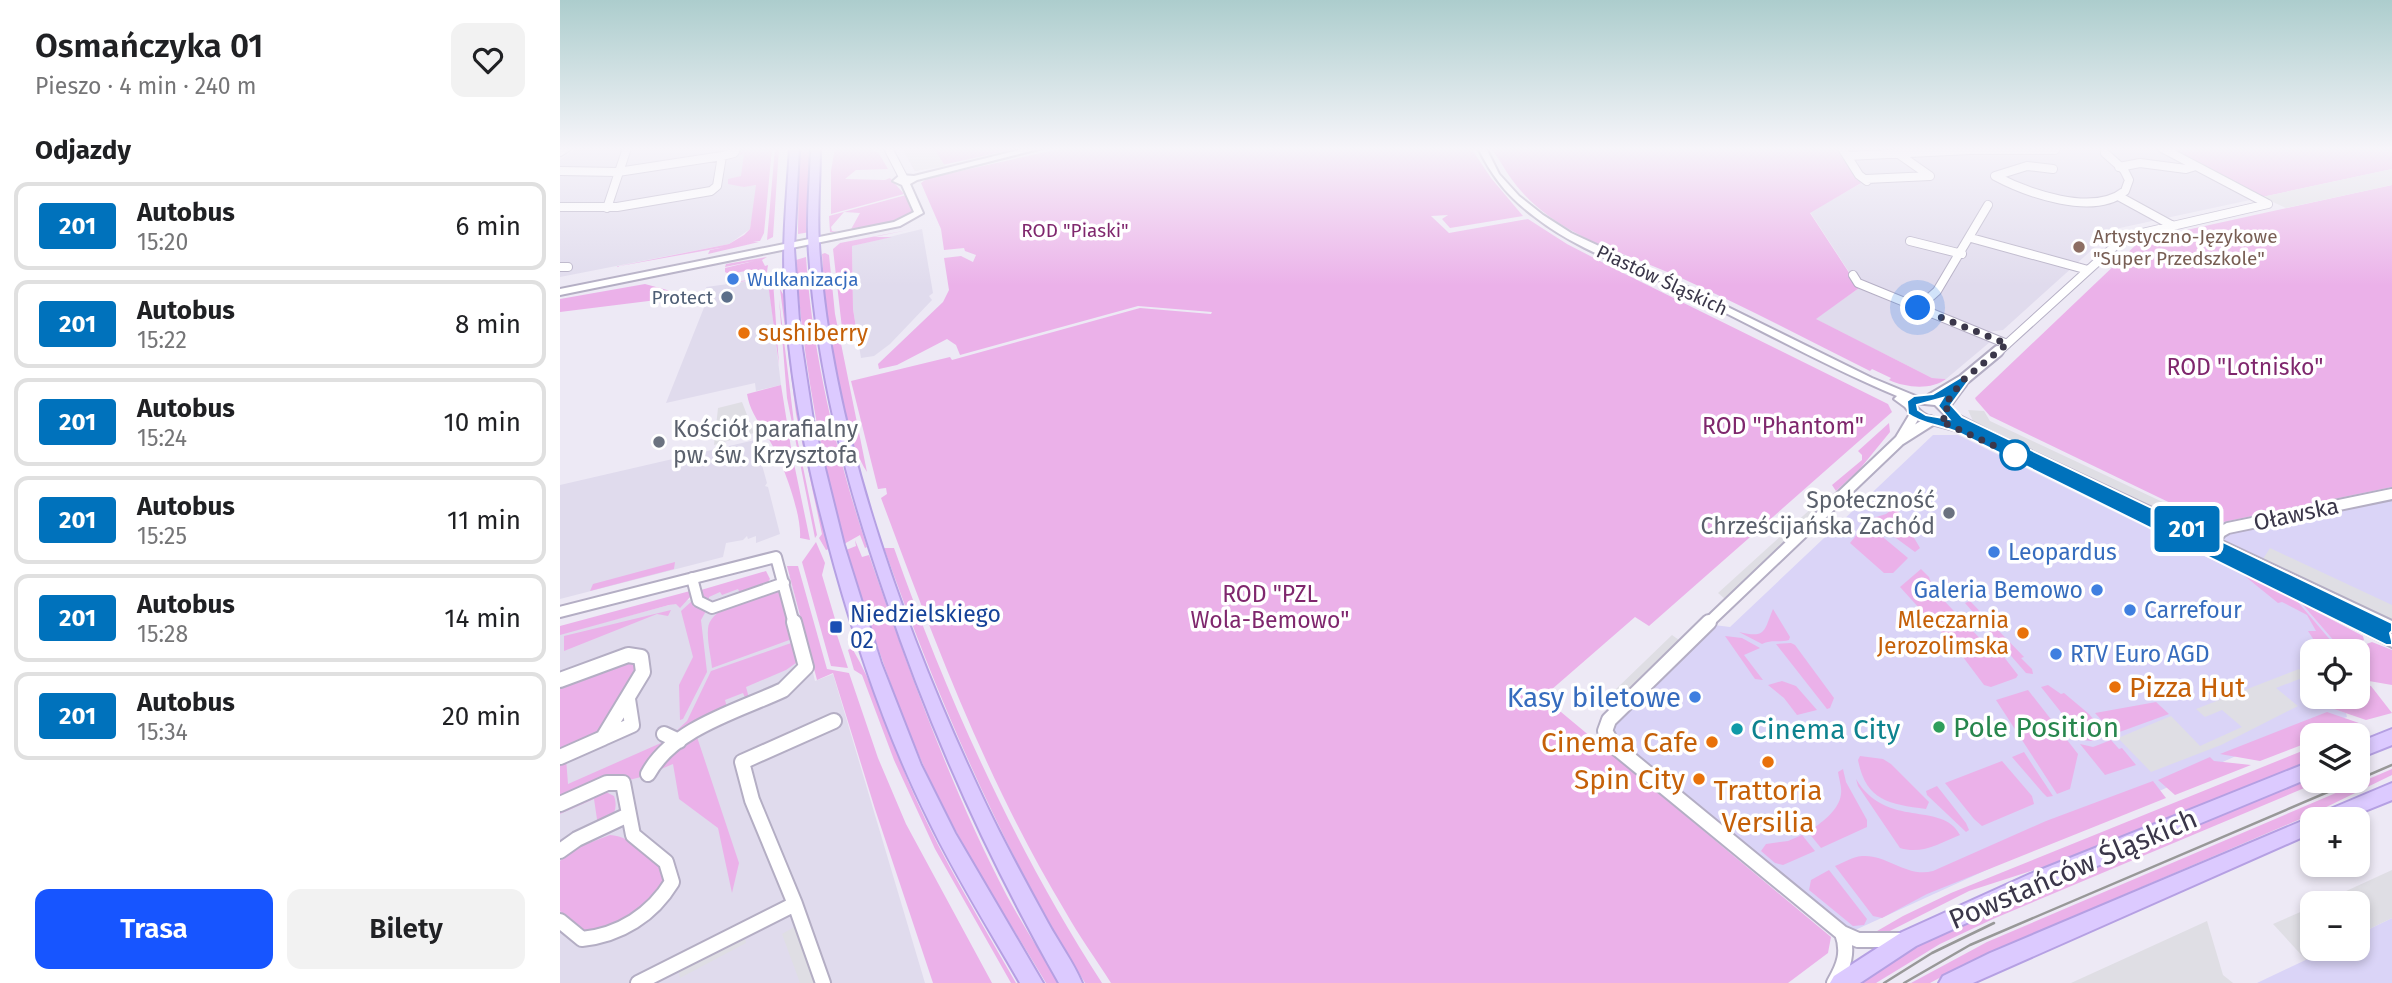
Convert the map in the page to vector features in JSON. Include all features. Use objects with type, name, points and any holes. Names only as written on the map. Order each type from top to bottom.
[{"type":"main road","points":[[792,194],[789,247],[793,322],[806,412],[828,513],[858,617],[899,736],[924,792],[1032,983]]},
{"type":"main road","points":[[815,194],[814,243],[822,328],[841,429],[877,554],[923,681],[974,801],[1019,893],[1071,983]]},
{"type":"main road","points":[[2370,746],[2392,737]]},
{"type":"main road","name":"Powstańców Śląskich","points":[[1841,983],[1909,939],[2036,881],[2300,774]]},
{"type":"main road","points":[[2353,807],[2392,791]]},
{"type":"main road","points":[[1950,983],[1997,960],[2300,829]]},
{"type":"street","points":[[607,208],[611,194]]},
{"type":"street","points":[[560,208],[607,208],[687,194]]},
{"type":"street","points":[[560,292],[814,243],[897,224],[917,215],[919,210],[913,194]]},
{"type":"street","name":"Piastów Śląskich","points":[[1515,194],[1533,212],[1565,233],[1868,380],[1914,407],[1941,415],[1964,430],[2392,627]]},
{"type":"street","points":[[2037,194],[2066,200],[2098,201],[2120,197],[2173,226]]},
{"type":"street","points":[[2120,197],[2123,194]]},
{"type":"street","points":[[1900,440],[1914,407],[1963,380],[2007,344],[2116,245],[2130,237],[2268,204],[2249,194]]},
{"type":"street","points":[[1918,308],[1937,291],[1962,254],[1989,205]]},
{"type":"street","points":[[1971,238],[2088,270]]},
{"type":"street","points":[[1909,241],[1962,254]]},
{"type":"street","points":[[1853,275],[1858,283],[2007,344]]},
{"type":"street","points":[[1909,939],[1858,940],[1842,933],[1613,746],[1605,731],[1606,725],[1622,705],[1900,440],[1941,415],[1963,380]]},
{"type":"street","name":"Piastów Śląskich","points":[[1930,399],[1941,415]]},
{"type":"street","name":"Oławska","points":[[2211,545],[2228,527],[2392,494]]},
{"type":"street","name":"Piastów Śląskich","points":[[2211,545],[2392,641]]},
{"type":"street","points":[[560,612],[776,557],[806,667],[786,688],[697,729],[679,741],[650,767],[648,774]]},
{"type":"street","points":[[692,578],[698,601],[712,608],[784,583]]},
{"type":"street","points":[[560,680],[628,654],[641,657],[643,672],[628,699],[632,725],[560,757]]},
{"type":"street","points":[[823,983],[795,904],[752,800],[742,762],[834,721]]},
{"type":"street","points":[[664,734],[679,741]]},
{"type":"street","points":[[560,804],[607,783],[623,783],[633,835],[666,862],[672,882],[664,897],[648,912],[596,938],[582,939],[560,921]]},
{"type":"street","points":[[560,851],[577,839],[628,815]]},
{"type":"street","points":[[638,983],[795,904]]},
{"type":"street","points":[[1833,983],[1845,966],[1846,942],[1842,933]]},
{"type":"shaded area","points":[[560,194],[756,194],[750,229],[729,244],[560,277]]},
{"type":"shaded area","points":[[1842,194],[2240,194],[2250,200],[2115,229],[2003,330],[1987,332],[1851,275],[1810,212]]},
{"type":"shaded area","points":[[2277,194],[2351,194],[2286,208],[2262,197]]},
{"type":"shaded area","points":[[922,229],[933,293],[929,296],[932,300],[890,344],[874,356],[861,358],[853,309],[852,246]]},
{"type":"shaded area","points":[[764,281],[769,287],[781,385],[756,391],[755,383],[666,403],[709,295],[706,287]]},
{"type":"shaded area","points":[[1859,288],[1990,342],[1946,379],[1932,378],[1815,319]]},
{"type":"shaded area","points":[[742,402],[754,433],[714,445],[718,408]]},
{"type":"shaded area","points":[[1968,410],[1984,411],[1990,421],[2199,519],[2194,526],[1973,421]]},
{"type":"shaded area","name":"Galeria Bemowo","points":[[1933,435],[1958,435],[2302,604],[2333,639],[2300,639],[2300,709],[2334,709],[2346,713],[2347,717],[2329,723],[2300,723],[2300,733],[2249,750],[1853,931],[1621,744],[1612,730],[1613,724],[1714,625],[1730,627]]},
{"type":"shaded area","points":[[755,440],[767,483],[765,486],[768,487],[780,534],[756,543],[756,536],[748,539],[747,536],[743,540],[726,543],[723,557],[560,599],[560,485]]},
{"type":"shaded area","points":[[2392,487],[2392,621],[2206,531],[2214,524]]},
{"type":"shaded area","points":[[1825,496],[1832,500],[1725,599],[1718,593]]},
{"type":"shaded area","points":[[2270,548],[2392,605],[2392,621],[2263,559]]},
{"type":"shaded area","points":[[790,576],[815,681],[833,674],[925,983],[560,983],[560,634],[726,590],[767,585]]},
{"type":"shaded area","points":[[1672,635],[1679,640],[1622,695],[1615,690]]},
{"type":"shaded area","points":[[2300,670],[2300,679],[2276,688],[2298,706],[2221,745],[2151,772],[2118,738],[2171,716],[2200,746],[2242,727],[2222,710],[2205,717],[2196,709]]},
{"type":"shaded area","points":[[2392,870],[2392,918],[2370,929],[2370,891],[2346,891]]},
{"type":"shaded area","points":[[2300,912],[2300,953],[2273,924]]},
{"type":"shaded area","points":[[2392,918],[2392,983],[2257,983],[2304,961],[2370,961],[2370,929]]},
{"type":"shaded area","points":[[2207,921],[2223,975],[2233,983],[2071,983]]},
{"type":"shaded area","points":[[794,927],[815,983],[800,983],[782,934]]},
{"type":"shaded area","points":[[744,934],[746,943],[680,978],[678,968]]},
{"type":"green space","points":[[755,194],[768,194],[764,233],[760,241],[753,241],[759,242],[708,254],[710,250],[725,247],[614,267],[729,244],[750,229]]},
{"type":"green space","points":[[771,194],[776,194],[773,237],[767,240]]},
{"type":"green space","points":[[798,194],[811,194],[810,232],[798,234]]},
{"type":"green space","points":[[831,194],[904,194],[831,214]]},
{"type":"green space","name":"ROD \"PZL Wola-Bemowo\"","points":[[926,194],[1504,194],[1523,216],[1450,228],[1442,219],[1448,215],[1431,216],[1449,233],[1528,219],[1567,244],[1623,273],[1888,404],[1892,412],[1649,626],[1635,617],[1543,697],[1831,937],[1828,953],[1788,983],[1111,983],[1070,920],[1037,862],[963,709],[881,498],[887,494],[886,488],[878,489],[851,381],[950,357],[952,360],[1140,308],[1212,312],[1138,306],[960,355],[956,345],[947,339],[897,365],[879,369],[878,364],[943,302],[949,290],[944,258],[961,256],[973,262],[976,255],[964,248],[944,250],[941,229]]},
{"type":"green space","points":[[1524,194],[1843,194],[1810,213],[1859,288],[1816,319],[1932,378],[1946,379],[1926,386],[1896,383],[1889,380],[1891,378],[1872,369],[1870,371],[1703,288],[1596,243],[1557,222]]},
{"type":"green space","points":[[2256,194],[2277,194],[2262,197]]},
{"type":"green space","name":"ROD \"Lotnisko\"","points":[[2352,194],[2392,194],[2392,487],[2214,524],[1990,416],[1975,398],[2141,240]]},
{"type":"green space","points":[[906,195],[912,213],[903,219],[849,233],[860,213],[844,212],[831,227],[832,231],[843,233],[830,232],[829,216]]},
{"type":"green space","points":[[908,230],[874,237],[892,237],[852,246],[853,309],[857,334],[843,337],[833,249],[840,243]]},
{"type":"green space","points":[[822,254],[829,255],[835,314],[867,472],[847,424],[834,366]]},
{"type":"green space","points":[[767,257],[762,260],[765,266],[768,265],[766,278],[773,281],[779,365],[768,283],[760,280],[724,283],[758,279],[760,274],[757,269],[729,274],[725,272],[725,268],[754,261],[725,267],[726,264]]},
{"type":"green space","points":[[806,257],[814,330],[827,404],[867,547],[865,548],[860,535],[844,544],[827,474],[807,368],[799,296],[796,260]]},
{"type":"green space","points":[[645,284],[689,296],[560,312],[560,299]]},
{"type":"green space","points":[[780,289],[786,299],[800,419],[829,549],[826,550],[819,538],[822,534],[796,414]]},
{"type":"green space","points":[[779,299],[794,423],[817,535],[815,538],[787,398]]},
{"type":"green space","points":[[781,385],[810,540],[800,538],[798,516],[786,476],[747,394]]},
{"type":"green space","points":[[1889,423],[1890,432],[1859,470],[1836,491],[1832,485],[1862,460],[1858,451]]},
{"type":"green space","points":[[1894,508],[1920,548],[1915,552],[1870,519],[1886,514]]},
{"type":"green space","points":[[1866,523],[1908,558],[1893,573],[1884,573],[1850,543]]},
{"type":"green space","points":[[855,540],[862,557],[869,555],[915,685],[986,855],[1059,983],[1046,983],[971,857],[930,780],[895,695],[846,550],[856,546]]},
{"type":"green space","points":[[816,542],[825,563],[822,575],[835,619],[828,627],[829,633],[837,635],[848,668],[831,666],[802,562]]},
{"type":"green space","points":[[884,548],[894,548],[960,717],[1012,826],[1102,983],[1085,983],[1026,879],[949,716]]},
{"type":"green space","points":[[675,562],[674,569],[590,591],[593,584]]},
{"type":"green space","points":[[787,566],[798,566],[827,669],[849,673],[878,758],[906,824],[992,983],[933,983],[833,673],[817,680]]},
{"type":"green space","points":[[1921,569],[1929,577],[1933,589],[1990,649],[2004,657],[2018,675],[2016,678],[1991,687],[1984,685],[1960,653],[1900,587]]},
{"type":"green space","points":[[766,571],[770,579],[766,585],[741,595],[738,589],[722,595],[720,592],[709,597],[709,602],[702,598],[701,590]]},
{"type":"green space","points":[[2241,573],[2297,601],[2329,639],[2313,639],[2308,631],[2316,631],[2307,615],[2282,602],[2278,603]]},
{"type":"green space","points":[[776,589],[781,591],[792,639],[712,668],[708,634],[710,621],[725,608]]},
{"type":"green space","points":[[690,591],[691,596],[680,608],[676,604],[669,605],[560,635],[560,626]]},
{"type":"green space","points":[[692,601],[693,606],[706,611],[701,620],[707,672],[683,719],[680,720],[679,685],[693,657],[681,611]]},
{"type":"green space","points":[[1970,601],[2024,657],[2021,658],[2032,669],[2033,674],[2026,673],[1965,603]]},
{"type":"green space","points":[[2302,604],[2363,636],[2364,639],[2332,639]]},
{"type":"green space","points":[[1773,609],[1790,637],[1789,640],[1762,644],[1739,632],[1755,634],[1763,631]]},
{"type":"green space","points":[[671,610],[668,616],[657,614],[564,651],[564,636]]},
{"type":"green space","points":[[1725,636],[1742,638],[1760,648],[1744,655],[1763,680],[1755,679]]},
{"type":"green space","points":[[794,642],[796,663],[746,687],[749,698],[746,700],[743,693],[725,700],[728,711],[673,734],[687,721],[711,671]]},
{"type":"green space","points":[[1791,643],[1834,698],[1830,708],[1827,709],[1776,644]]},
{"type":"green space","points":[[2370,643],[2392,650],[2392,685],[2370,681]]},
{"type":"green space","points":[[852,648],[870,684],[925,819],[1016,983],[1011,983],[935,849],[894,760],[862,675],[854,670],[848,650]]},
{"type":"green space","points":[[634,661],[638,666],[603,732],[560,751],[560,685],[615,662]]},
{"type":"green space","points":[[1782,681],[1796,686],[1817,710],[1797,715],[1784,698],[1768,685]]},
{"type":"green space","points":[[2048,685],[2061,694],[2064,693],[2089,714],[2108,736],[2091,741],[2083,740],[2041,687]]},
{"type":"green space","points":[[2370,686],[2392,713],[2366,720],[2334,709],[2370,709]]},
{"type":"green space","points":[[2028,690],[2078,754],[2070,789],[2057,794],[1996,700]]},
{"type":"green space","points":[[2156,702],[2169,714],[2114,734],[2095,713]]},
{"type":"green space","points":[[2327,712],[2359,723],[2300,723],[2300,746],[2260,761],[2220,754]]},
{"type":"green space","points":[[696,734],[739,863],[732,893],[718,828],[679,799],[673,764],[654,772],[657,765]]},
{"type":"green space","points":[[670,739],[641,777],[629,780],[612,779],[560,799],[560,761],[566,758],[568,784]]},
{"type":"green space","points":[[2111,740],[2119,749],[2122,748],[2136,765],[2105,775],[2080,744],[2093,747]]},
{"type":"green space","points":[[2024,752],[2053,796],[2047,797],[2012,757]]},
{"type":"green space","points":[[2300,752],[2300,765],[2065,860],[1969,891],[1880,936],[1865,938],[1951,893]]},
{"type":"green space","points":[[1860,756],[1883,759],[1891,764],[1929,802],[1926,809],[1890,802],[1873,792],[1862,774],[1858,760]]},
{"type":"green space","points":[[2210,757],[2214,761],[2251,765],[2175,795],[2158,780]]},
{"type":"green space","points":[[2002,761],[2032,796],[2034,804],[1982,826],[1945,783]]},
{"type":"green space","points":[[1843,769],[1846,782],[1867,820],[1867,827],[1821,848],[1808,832],[1829,816],[1837,806],[1841,791],[1838,772]]},
{"type":"green space","points":[[2392,769],[2392,775],[2370,786],[2370,778]]},
{"type":"green space","points":[[1856,779],[1868,795],[1882,804],[1940,819],[1952,825],[1960,835],[1923,849],[1900,848]]},
{"type":"green space","points":[[2153,781],[2166,798],[1927,894],[1882,918],[1873,916],[1835,866],[1858,857],[1871,856],[1914,871],[1933,871],[2046,821]]},
{"type":"green space","points":[[2300,783],[2300,790],[1993,919],[1940,944],[1876,983],[1858,983],[1922,943],[1991,911]]},
{"type":"green space","points":[[1937,786],[1969,830],[1966,832],[1927,795],[1926,791]]},
{"type":"green space","points":[[600,789],[614,796],[616,806],[611,818],[603,824],[598,826],[594,799],[560,814],[560,806]]},
{"type":"green space","points":[[2336,793],[2355,793],[2326,807],[2303,807]]},
{"type":"green space","points":[[2300,808],[2300,819],[1979,957],[1930,983],[1911,983],[1987,942]]},
{"type":"green space","points":[[610,835],[626,839],[648,855],[665,874],[656,894],[636,913],[613,927],[602,931],[587,931],[574,924],[560,911],[560,861],[573,849]]},
{"type":"green space","points":[[1802,835],[1815,851],[1783,865],[1775,863],[1761,851],[1766,844],[1788,841]]},
{"type":"green space","points":[[1829,870],[1867,919],[1864,925],[1853,926],[1809,890],[1811,880]]},
{"type":"tram line","points":[[2370,774],[2392,765]]},
{"type":"tram line","points":[[1904,983],[1970,945],[2326,793]]},
{"type":"tram line","points":[[1884,983],[1932,953],[1994,923]]},
{"type":"bus line","name":"201","points":[[2392,627],[1957,420],[1944,406],[1963,380],[1936,397],[1918,399],[1911,404],[1912,412],[1922,419],[1945,422],[1964,430],[2392,641]]},
{"type":"place","name":"Artystyczno-Językowe \"Super Przedszkole\"","points":[[2079,247]]},
{"type":"place","name":"Wulkanizacja","points":[[733,279]]},
{"type":"place","name":"Protect","points":[[727,297]]},
{"type":"place","name":"sushiberry","points":[[744,333]]},
{"type":"place","name":"Kościół parafialny pw. św. Krzysztofa","points":[[659,442]]},
{"type":"place","name":"Społeczność Chrześcijańska Zachód","points":[[1949,513]]},
{"type":"place","name":"Leopardus","points":[[1994,552]]},
{"type":"place","name":"Galeria Bemowo","points":[[2097,590]]},
{"type":"place","name":"Carrefour","points":[[2130,610]]},
{"type":"place","name":"Niedzielskiego 02","points":[[836,627]]},
{"type":"place","name":"Mleczarnia Jerozolimska","points":[[2023,633]]},
{"type":"place","name":"RTV Euro AGD","points":[[2056,654]]},
{"type":"place","name":"Pizza Hut","points":[[2115,687]]},
{"type":"place","name":"Kasy biletowe","points":[[1695,697]]},
{"type":"place","name":"Pole Position","points":[[1939,727]]},
{"type":"place","name":"Cinema City","points":[[1737,729]]},
{"type":"place","name":"Cinema Cafe","points":[[1712,742]]},
{"type":"place","name":"Trattoria Versilia","points":[[1768,762]]},
{"type":"place","name":"Spin City","points":[[1699,779]]},
{"type":"route","points":[[1918,308],[2007,344],[1963,380],[1944,406],[1948,410],[1948,416],[1940,421],[1950,423],[2017,456],[2015,455]]},
{"type":"park label","name":"ROD \"Piaski\"","points":[[1075,230]]},
{"type":"park label","name":"ROD \"Phantom\"","points":[[1783,426]]}]
